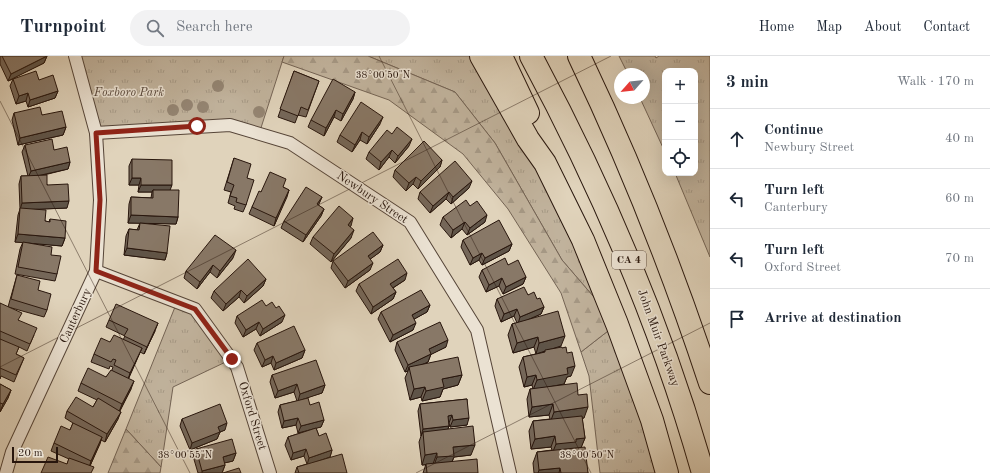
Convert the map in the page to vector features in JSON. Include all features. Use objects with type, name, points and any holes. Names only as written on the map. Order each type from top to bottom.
[{"type":"highway","points":[[481,56],[528,139],[545,163],[583,240],[617,324],[652,420],[667,473]]},
{"type":"highway","points":[[501,56],[539,135],[545,163]]},
{"type":"highway","name":"John Muir Parkway","points":[[531,56],[573,136],[629,261],[672,374],[703,473]]},
{"type":"highway","name":"CA 4","points":[[579,56],[644,202],[681,299],[710,383]]},
{"type":"street","name":"Canterbury","points":[[6,473],[12,452],[96,271],[100,200],[96,133],[75,56]]},
{"type":"street","name":"Newbury Street","points":[[96,133],[230,125],[290,143],[410,222],[477,330],[510,473]]},
{"type":"street","name":"Oxford Street","points":[[96,271],[195,309],[237,367],[270,473]]},
{"type":"green space","name":"Foxboro Park","points":[[75,56],[284,56],[259,134],[230,125],[96,133]]},
{"type":"green space","points":[[284,56],[368,56],[455,92],[495,143],[562,260],[617,324],[581,352],[561,293],[508,209],[463,154],[389,100],[282,62]]},
{"type":"green space","points":[[368,56],[481,56],[528,139],[545,163],[583,240],[617,324],[562,260],[495,143],[455,92]]},
{"type":"green space","points":[[619,56],[655,56],[656,58],[659,56],[710,56],[710,257],[676,176],[698,176],[698,68],[662,68],[662,146],[643,104],[650,104],[650,68],[625,68]]},
{"type":"green space","points":[[177,302],[195,309],[232,359],[173,387],[161,467],[126,429]]},
{"type":"green space","points":[[617,324],[652,420],[667,473],[600,473],[589,376],[581,352]]},
{"type":"green space","points":[[126,429],[161,467],[160,473],[108,473]]},
{"type":"building","points":[[2,56],[47,56],[11,74]]},
{"type":"building","points":[[36,71],[39,80],[53,75],[58,91],[30,100],[28,93],[19,96],[13,79]]},
{"type":"building","points":[[294,71],[319,81],[308,110],[301,107],[298,116],[280,109]]},
{"type":"building","points":[[333,79],[355,92],[343,114],[336,110],[326,128],[311,120]]},
{"type":"building","points":[[361,102],[383,117],[369,137],[362,132],[355,145],[340,135]]},
{"type":"building","points":[[40,107],[42,115],[62,111],[66,127],[20,138],[14,113]]},
{"type":"building","points":[[397,127],[412,139],[398,156],[392,150],[381,162],[369,152],[387,130],[392,134]]},
{"type":"building","points":[[52,139],[54,150],[67,147],[70,162],[31,171],[25,145]]},
{"type":"building","points":[[424,141],[442,160],[421,181],[416,177],[409,183],[395,170]]},
{"type":"building","points":[[234,158],[251,164],[247,178],[254,180],[246,205],[236,202],[237,198],[230,196],[234,185],[227,182]]},
{"type":"building","points":[[132,159],[172,160],[172,185],[141,185],[141,178],[132,178]]},
{"type":"building","points":[[455,161],[472,181],[453,197],[449,192],[433,206],[420,192]]},
{"type":"building","points":[[270,172],[286,179],[283,187],[289,190],[276,218],[252,207]]},
{"type":"building","points":[[47,175],[47,185],[68,184],[69,201],[22,203],[21,176]]},
{"type":"building","points":[[306,187],[322,197],[317,204],[324,209],[306,235],[284,221]]},
{"type":"building","points":[[153,190],[179,190],[178,217],[131,215],[131,197],[153,198]]},
{"type":"building","points":[[466,200],[470,206],[477,201],[487,215],[470,228],[465,222],[453,230],[443,217]]},
{"type":"building","points":[[339,206],[353,218],[348,225],[354,230],[334,254],[313,237]]},
{"type":"building","points":[[20,208],[46,210],[45,221],[50,222],[50,219],[66,221],[65,238],[18,234]]},
{"type":"building","points":[[499,220],[512,244],[485,258],[482,253],[473,258],[463,240]]},
{"type":"building","points":[[140,223],[170,226],[167,253],[127,248],[129,229],[139,230]]},
{"type":"building","points":[[373,232],[383,245],[368,256],[373,263],[348,281],[333,261]]},
{"type":"building","points":[[215,235],[236,250],[220,271],[213,265],[200,282],[186,271]]},
{"type":"building","points":[[23,242],[52,247],[51,255],[61,256],[57,274],[18,267]]},
{"type":"building","points":[[505,258],[508,265],[518,260],[526,277],[506,287],[502,278],[489,285],[482,270]]},
{"type":"building","points":[[248,259],[266,279],[247,296],[241,290],[226,304],[214,291]]},
{"type":"building","points":[[398,259],[407,273],[390,284],[396,292],[373,307],[359,284]]},
{"type":"building","points":[[17,275],[40,281],[38,290],[51,294],[47,310],[11,299]]},
{"type":"building","points":[[524,287],[528,295],[534,292],[537,299],[540,298],[544,307],[520,317],[517,309],[504,314],[497,299]]},
{"type":"building","points":[[421,290],[430,305],[412,315],[416,323],[393,335],[381,312]]},
{"type":"building","points":[[262,300],[266,306],[272,302],[276,308],[279,306],[285,315],[263,329],[259,322],[246,330],[237,316]]},
{"type":"building","points":[[0,303],[22,313],[18,320],[37,328],[30,344],[0,331]]},
{"type":"building","points":[[116,304],[158,323],[147,347],[124,336],[128,329],[109,320]]},
{"type":"building","points":[[558,311],[565,336],[539,343],[538,337],[517,343],[512,324]]},
{"type":"building","points":[[440,322],[448,340],[429,349],[431,354],[408,365],[397,342]]},
{"type":"building","points":[[294,326],[305,350],[276,363],[273,356],[265,360],[257,343]]},
{"type":"building","points":[[114,335],[142,348],[130,373],[114,365],[116,360],[113,359],[111,362],[94,354],[101,338],[110,342]]},
{"type":"building","points":[[0,339],[19,347],[16,354],[24,358],[16,375],[0,368]]},
{"type":"building","points":[[566,347],[567,353],[572,352],[575,366],[567,368],[568,374],[537,380],[536,375],[527,377],[523,357],[545,352],[545,350]]},
{"type":"building","points":[[458,357],[462,375],[442,379],[444,387],[426,391],[425,387],[414,389],[409,367]]},
{"type":"building","points":[[316,360],[325,385],[300,394],[297,384],[278,391],[272,375]]},
{"type":"building","points":[[88,368],[106,377],[111,370],[134,381],[122,404],[81,383]]},
{"type":"building","points":[[577,383],[578,395],[587,394],[588,407],[554,412],[553,404],[532,407],[530,389]]},
{"type":"building","points":[[0,384],[11,390],[3,404],[0,403]]},
{"type":"building","points":[[76,397],[93,407],[98,398],[121,412],[107,434],[67,411]]},
{"type":"building","points":[[308,398],[310,405],[319,402],[324,420],[301,426],[298,418],[284,421],[280,405]]},
{"type":"building","points":[[467,399],[469,418],[453,420],[452,415],[448,416],[449,426],[423,429],[420,404]]},
{"type":"building","points":[[220,404],[227,423],[218,427],[220,432],[192,443],[182,419]]},
{"type":"building","points":[[582,416],[585,438],[576,439],[576,442],[556,444],[555,436],[535,439],[533,421]]},
{"type":"building","points":[[73,423],[102,437],[91,461],[54,443],[61,426],[70,430]]},
{"type":"building","points":[[473,426],[475,445],[453,447],[454,456],[437,457],[437,453],[425,455],[423,432]]},
{"type":"building","points":[[316,428],[319,436],[326,433],[332,450],[309,458],[306,449],[293,453],[288,437]]},
{"type":"building","points":[[232,439],[236,453],[223,457],[225,465],[202,471],[196,449]]},
{"type":"building","points":[[585,447],[588,473],[561,473],[560,468],[539,470],[537,452]]},
{"type":"building","points":[[342,454],[347,473],[299,473],[297,467]]},
{"type":"building","points":[[48,457],[67,464],[69,458],[94,467],[91,473],[41,473]]},
{"type":"building","points":[[477,459],[478,473],[427,473],[426,464]]},
{"type":"building","points":[[239,468],[241,473],[223,473]]},
{"type":"route","points":[[197,126],[96,133],[100,200],[96,271],[195,309],[232,359]]}]
